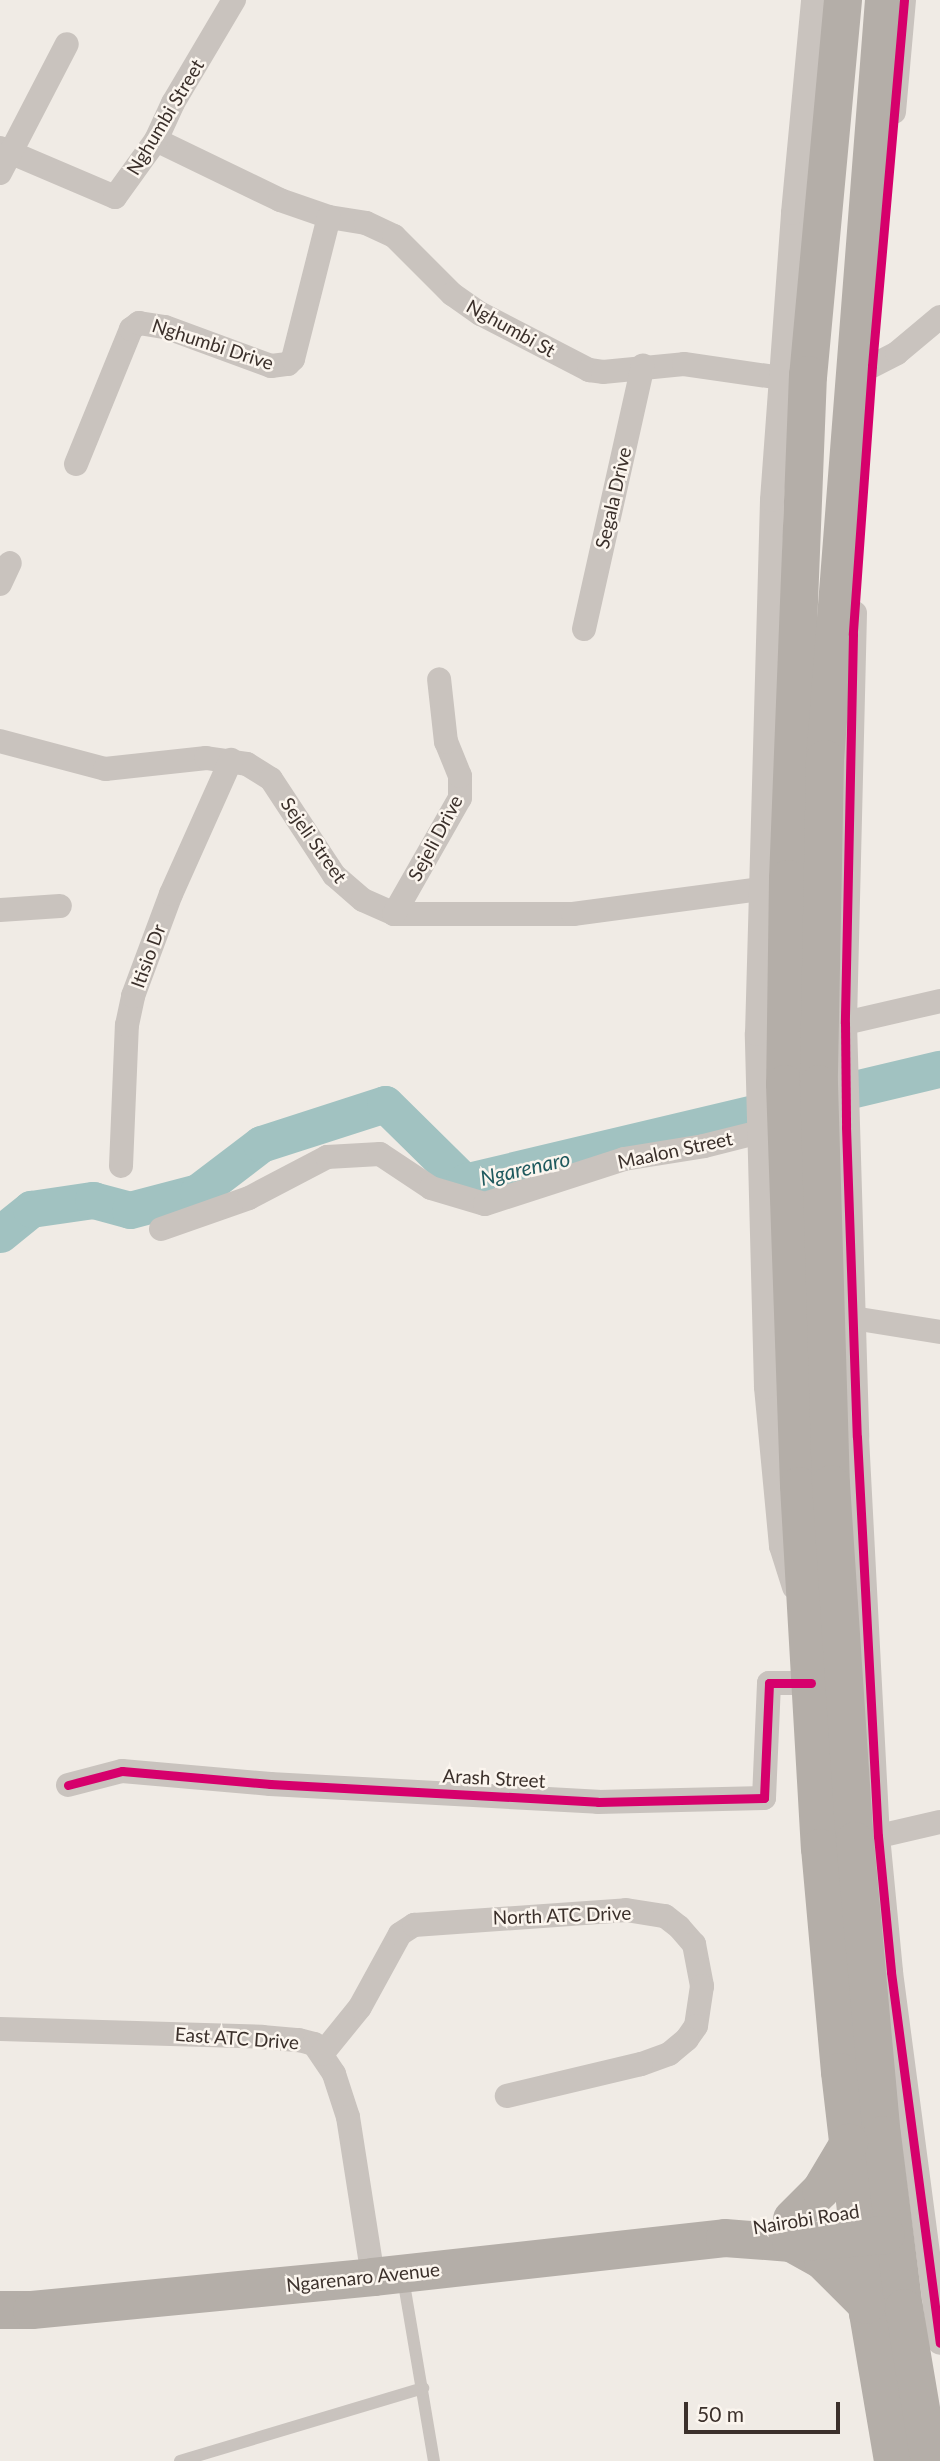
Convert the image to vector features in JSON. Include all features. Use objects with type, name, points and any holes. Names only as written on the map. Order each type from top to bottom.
[{"type":"highway","points":[[802,1084],[788,879],[808,375],[843,0]]},
{"type":"highway","points":[[884,0],[802,1084],[795,1137],[799,1486],[820,1847],[849,2143],[899,2239],[929,2334],[930,2461]]},
{"type":"highway","points":[[795,1137],[867,1838],[899,2239],[867,2305],[892,2461]]},
{"type":"highway","points":[[849,2143],[792,2231],[867,2305]]},
{"type":"highway","name":"Nairobi Road","points":[[725,2238],[792,2231],[899,2239]]},
{"type":"highway","name":"Ngarenaro Avenue","points":[[0,2311],[388,2275],[725,2238]]},
{"type":"street","name":"Nghumbi Street","points":[[3,158],[115,197],[156,140],[173,103],[234,0]]},
{"type":"street","points":[[813,0],[772,500],[758,1034],[795,1137],[853,1318],[867,1838],[891,1972],[899,2239]]},
{"type":"street","points":[[795,1137],[845,1023],[853,634],[872,366],[904,0]]},
{"type":"street","points":[[3,158],[67,44]]},
{"type":"street","name":"Nghumbi St","points":[[156,140],[280,200],[329,217],[366,223],[394,236],[409,248],[442,285],[471,307],[576,364],[603,372],[684,364],[781,378]]},
{"type":"street","name":"Nghumbi Drive","points":[[76,464],[131,329],[139,323],[165,327],[271,366],[288,364],[293,359],[329,217]]},
{"type":"street","points":[[872,366],[897,353],[940,317]]},
{"type":"street","name":"Segala Drive","points":[[584,629],[643,366]]},
{"type":"street","name":"Sejeli Drive","points":[[394,914],[460,798],[460,776],[446,742],[439,679]]},
{"type":"street","name":"Sejeli Street","points":[[0,741],[105,769],[173,759],[232,760],[258,770],[271,779],[334,876],[370,905],[394,914],[573,915],[761,889]]},
{"type":"street","name":"Itisio Dr","points":[[121,1166],[127,1025],[133,996],[171,894],[232,760]]},
{"type":"street","points":[[0,910],[61,906]]},
{"type":"street","points":[[845,1023],[940,1001]]},
{"type":"street","name":"Maalon Street","points":[[161,1229],[249,1198],[327,1157],[380,1154],[430,1188],[485,1204],[624,1158],[704,1146],[795,1137]]},
{"type":"street","points":[[853,1318],[940,1332]]},
{"type":"street","name":"Arash Street","points":[[68,1785],[122,1771],[270,1784],[598,1802],[764,1798],[769,1683],[811,1683]]},
{"type":"street","points":[[867,1838],[940,1822]]},
{"type":"street","name":"North ATC Drive","points":[[322,2053],[360,2007],[400,1934],[414,1924],[626,1910],[665,1916],[679,1927],[694,1944],[702,1986],[696,2026],[687,2039],[669,2054],[641,2064],[508,2096]]},
{"type":"street","name":"East ATC Drive","points":[[0,2029],[299,2040],[314,2044],[334,2074],[348,2117],[388,2275]]},
{"type":"lane","points":[[388,2275],[423,2388],[434,2461]]},
{"type":"lane","points":[[180,2461],[423,2388]]},
{"type":"waterway","name":"Ngarenaro","points":[[0,1234],[31,1209],[93,1200],[130,1210],[198,1192],[261,1144],[385,1104],[464,1182],[940,1069]]},
{"type":"cycle path","points":[[904,0],[872,366],[853,634],[845,1023],[846,1127],[857,1437],[878,1836],[891,1972],[940,2343]]},
{"type":"cycle path","points":[[68,1785],[122,1771],[270,1784],[598,1802],[764,1798],[769,1683],[811,1683]]}]
